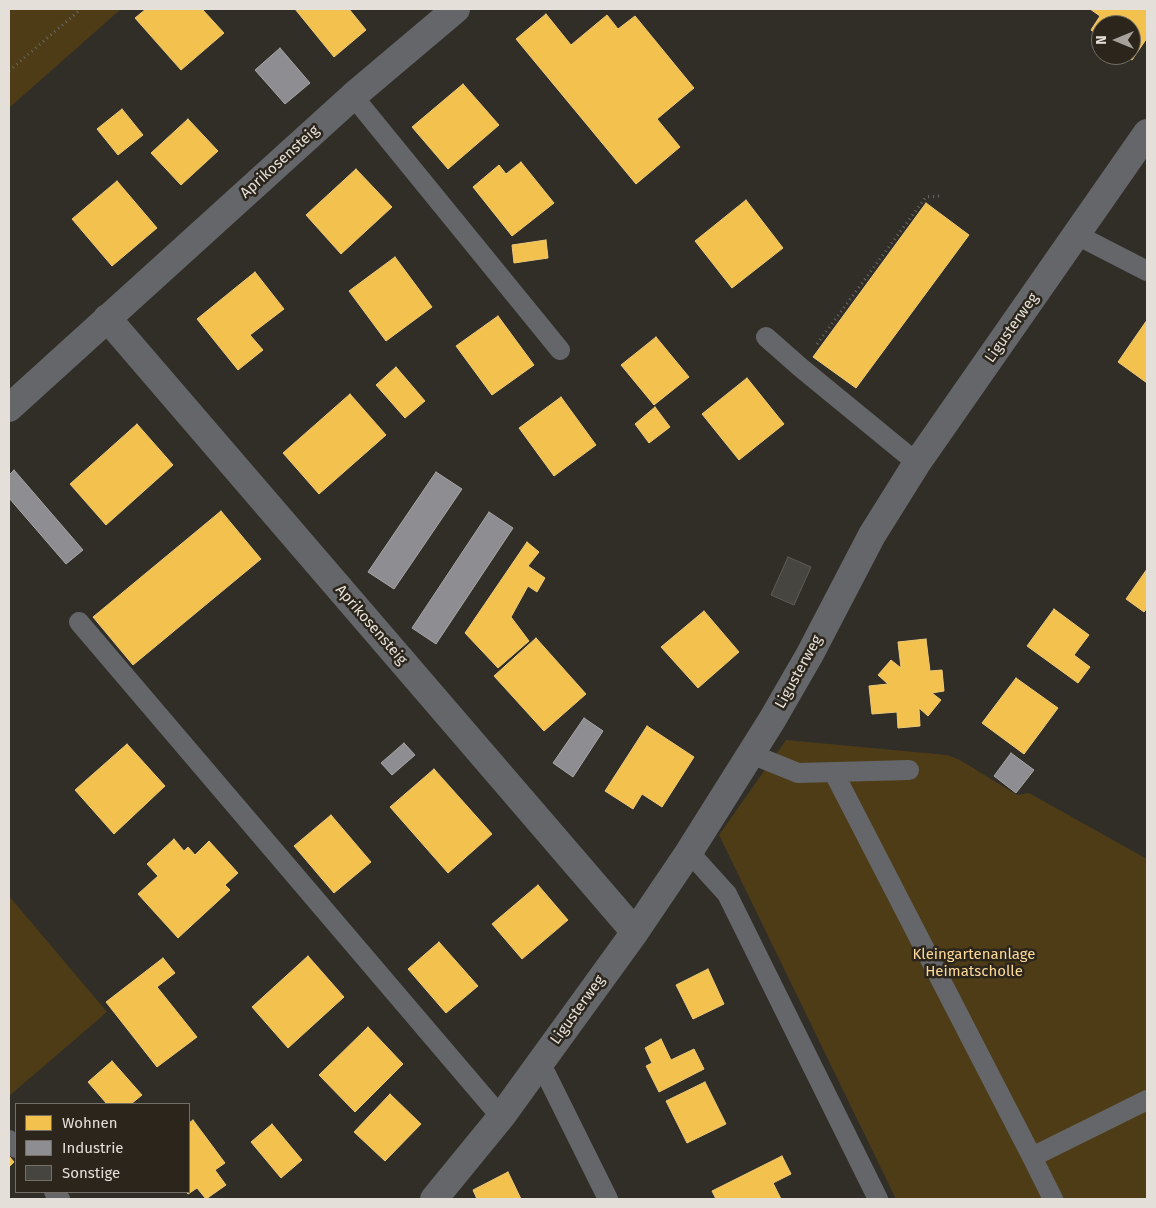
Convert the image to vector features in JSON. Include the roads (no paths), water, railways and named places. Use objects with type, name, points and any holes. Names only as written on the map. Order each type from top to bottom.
[{"type":"street","name":"Aprikosensteig","points":[[9,408],[353,96],[456,9]]},
{"type":"street","name":"Ligusterweg","points":[[434,1199],[500,1117],[634,932],[689,852],[751,754],[810,654],[872,534],[917,463],[1147,132]]},
{"type":"street","name":"Aprikosensteig","points":[[107,318],[634,932]]},
{"type":"lane","points":[[353,96],[560,350]]},
{"type":"lane","points":[[1077,235],[1147,271]]},
{"type":"lane","points":[[766,337],[917,463]]},
{"type":"lane","points":[[79,622],[500,1117]]},
{"type":"lane","points":[[751,754],[798,773],[909,770]]},
{"type":"lane","points":[[834,772],[1053,1199]]},
{"type":"lane","points":[[689,852],[727,894],[878,1199]]},
{"type":"lane","points":[[540,1062],[608,1199]]},
{"type":"lane","points":[[1032,1157],[1147,1100]]},
{"type":"park label","name":"Kleingartenanlage Heimatscholle","points":[[974,964]]}]
